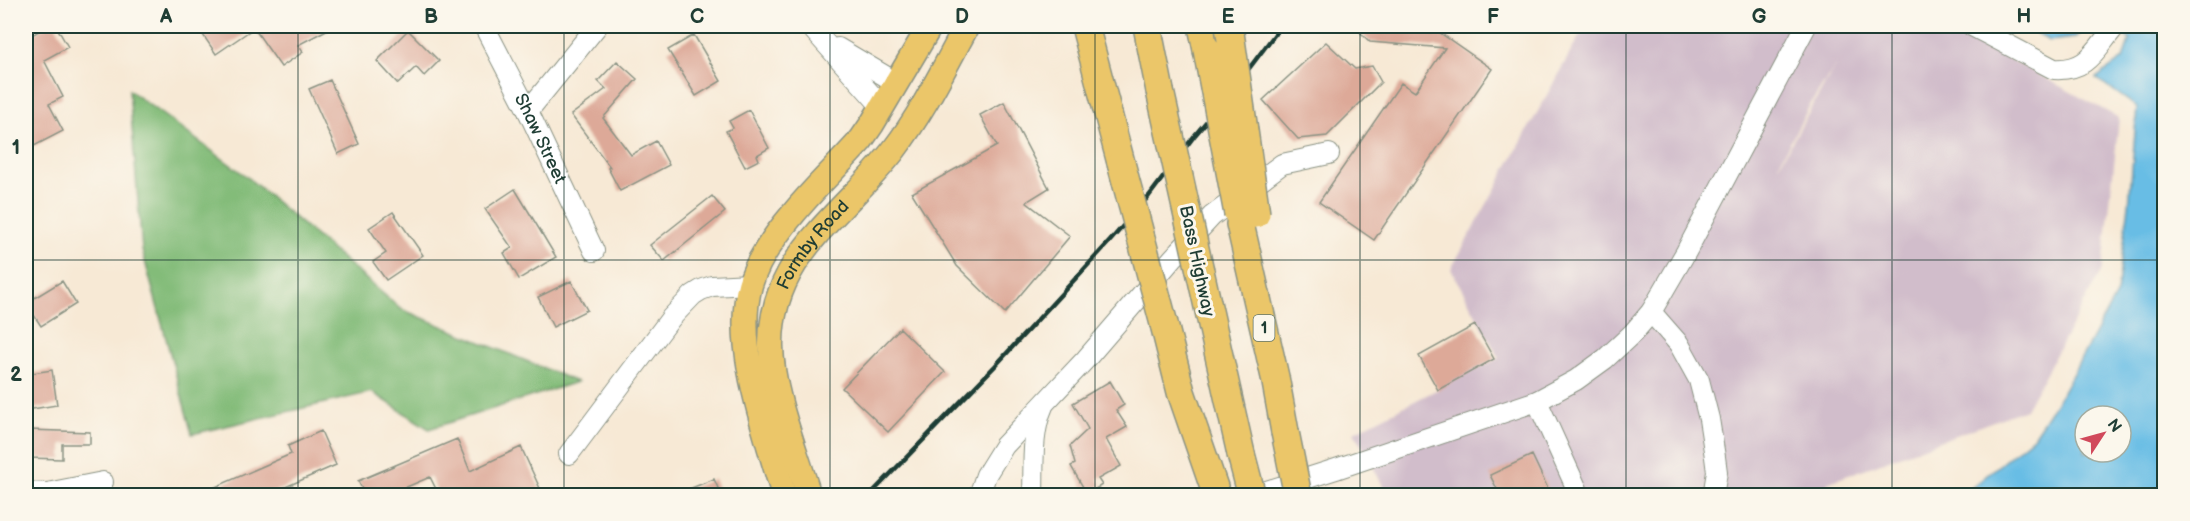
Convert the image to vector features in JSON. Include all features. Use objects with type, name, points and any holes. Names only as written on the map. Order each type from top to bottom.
[{"type":"highway","points":[[1085,26],[1182,393],[1217,495]]},
{"type":"highway","name":"Bass Highway","points":[[1147,26],[1251,495]]},
{"type":"highway","points":[[1229,26],[1248,219]]},
{"type":"highway","name":"1","points":[[1205,38],[1248,219],[1298,495]]},
{"type":"main road","name":"Formby Road","points":[[784,495],[749,364],[746,334],[750,284],[789,219],[861,140],[883,108],[930,26]]},
{"type":"main road","name":"Formby Road","points":[[809,495],[773,369],[772,327],[779,291],[789,270],[803,250],[870,178],[905,134],[926,102],[967,26]]},
{"type":"main road","points":[[897,83],[926,102]]},
{"type":"main road","points":[[883,108],[905,134]]},
{"type":"main road","points":[[750,284],[779,291]]},
{"type":"street","name":"Shaw Street","points":[[484,26],[528,111],[594,251]]},
{"type":"street","points":[[528,111],[597,26]]},
{"type":"street","points":[[810,26],[832,44],[897,83]]},
{"type":"street","points":[[810,26],[883,108]]},
{"type":"street","points":[[1251,495],[1336,470],[1538,401],[1576,380],[1605,359],[1633,333],[1651,312],[1686,252],[1806,26]]},
{"type":"street","points":[[1972,26],[2054,69],[2069,70],[2083,65],[2113,28]]},
{"type":"street","points":[[979,495],[994,459],[1212,216],[1282,164],[1329,154]]},
{"type":"street","points":[[569,454],[671,318],[693,296],[712,286],[750,284]]},
{"type":"street","points":[[1651,312],[1679,344],[1699,380],[1709,419],[1717,472],[1713,495]]},
{"type":"street","points":[[1033,495],[1037,425],[1046,401]]},
{"type":"street","points":[[1538,401],[1580,495]]},
{"type":"street","points":[[26,492],[47,493],[102,482]]},
{"type":"shaded area","points":[[1585,26],[1949,26],[2119,118],[2103,268],[2026,409],[1827,483],[1834,495],[1388,495],[1354,432],[1499,358],[1451,269]],"holes":[[[1838,61],[1778,167],[1809,107]]]},
{"type":"green space","points":[[129,90],[246,176],[401,309],[577,382],[429,429],[372,392],[192,434],[142,250]]},
{"type":"water","points":[[2024,26],[2088,26],[2074,38],[2049,41]]},
{"type":"water","points":[[2108,26],[2164,26],[2164,495],[1962,496],[2033,437],[2062,393],[2117,293],[2129,206],[2137,107],[2096,78],[2123,59],[2130,39]]},
{"type":"building","points":[[48,26],[56,26],[68,47],[44,60],[63,97],[49,104],[63,131],[34,146],[26,130],[26,38]]},
{"type":"building","points":[[197,26],[334,26],[298,45],[303,52],[281,67],[254,28],[216,54]]},
{"type":"building","points":[[1354,26],[1439,26],[1439,32],[1492,69],[1374,240],[1319,202],[1401,83],[1415,92],[1445,48],[1370,42]]},
{"type":"building","points":[[408,30],[439,61],[424,76],[416,67],[398,84],[377,61]]},
{"type":"building","points":[[694,35],[721,81],[696,96],[668,50]]},
{"type":"building","points":[[1326,42],[1355,69],[1372,66],[1381,82],[1327,136],[1298,139],[1263,100]]},
{"type":"building","points":[[617,61],[637,79],[603,118],[631,155],[656,141],[669,165],[620,191],[608,168],[610,167],[571,115],[606,89],[598,81]]},
{"type":"building","points":[[330,80],[359,144],[338,154],[309,89]]},
{"type":"building","points":[[1004,102],[1049,188],[1026,202],[1070,236],[1005,313],[957,266],[912,193],[997,146],[980,115]]},
{"type":"building","points":[[749,110],[769,148],[757,155],[759,160],[745,167],[726,131],[733,128],[729,121]]},
{"type":"building","points":[[515,189],[556,257],[519,279],[504,253],[512,248],[485,209]]},
{"type":"building","points":[[712,196],[725,212],[664,261],[650,245]]},
{"type":"building","points":[[393,212],[423,255],[386,280],[373,262],[386,253],[369,228]]},
{"type":"building","points":[[62,281],[76,304],[41,326],[26,303]]},
{"type":"building","points":[[571,281],[587,310],[553,327],[538,297]]},
{"type":"building","points":[[1475,325],[1494,359],[1438,390],[1419,356]]},
{"type":"building","points":[[900,328],[945,372],[888,432],[842,388]]},
{"type":"building","points":[[52,370],[57,405],[26,410],[26,374]]},
{"type":"building","points":[[1110,381],[1124,405],[1116,410],[1127,427],[1106,439],[1121,466],[1098,479],[1102,485],[1087,494],[1071,466],[1075,464],[1070,446],[1088,429],[1073,403]]},
{"type":"building","points":[[28,430],[90,432],[90,444],[62,444],[62,459],[27,458]]},
{"type":"building","points":[[321,431],[336,465],[267,495],[197,495],[291,454],[288,446]]},
{"type":"building","points":[[457,439],[470,471],[521,447],[543,495],[439,495],[430,477],[388,495],[365,495],[358,481]]},
{"type":"building","points":[[1532,455],[1551,495],[1500,495],[1490,475]]},
{"type":"building","points":[[714,479],[721,495],[674,495]]},
{"type":"railway","points":[[869,496],[995,366],[1110,241],[1149,196],[1281,26]]}]
